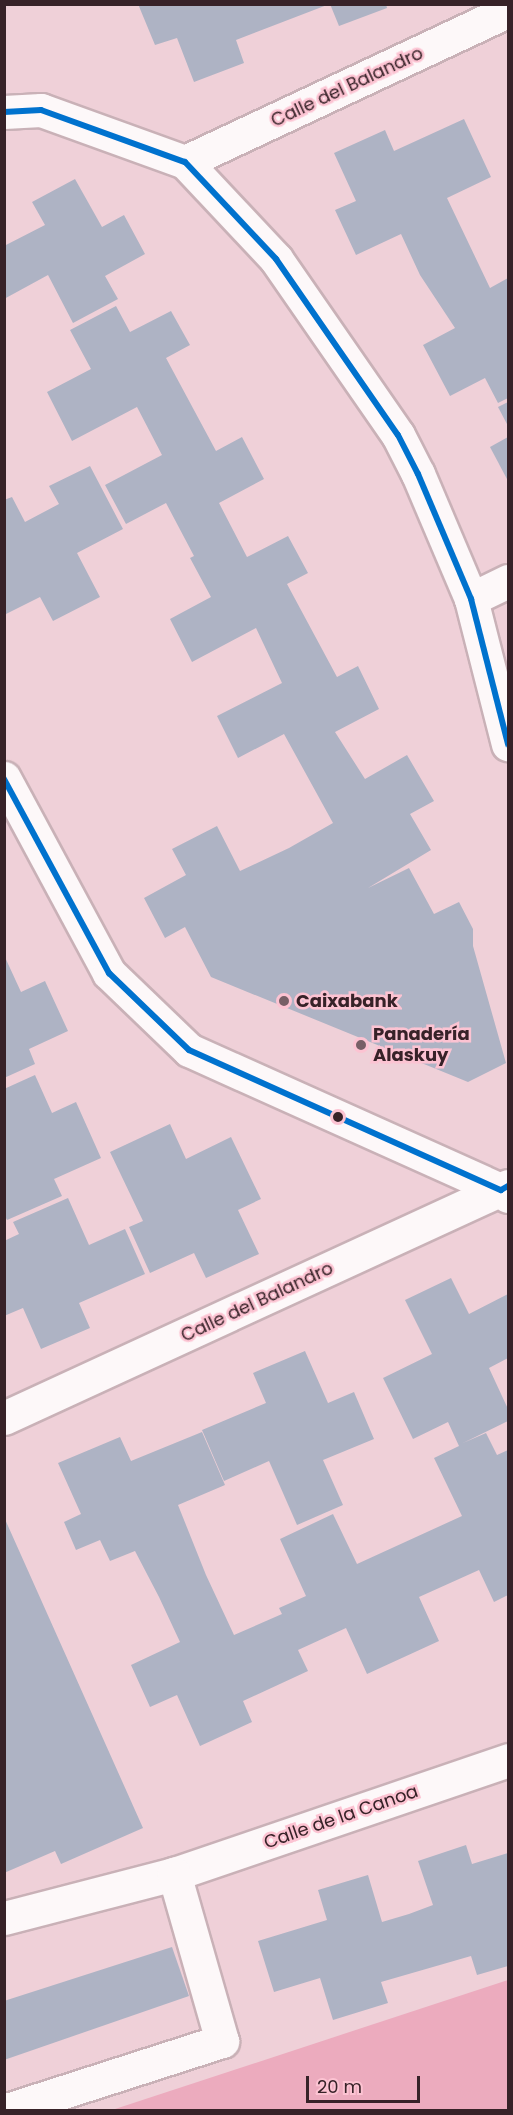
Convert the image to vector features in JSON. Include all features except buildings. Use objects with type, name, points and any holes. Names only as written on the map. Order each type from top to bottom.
[{"type":"street","name":"Calle del Balandro","points":[[185,162],[508,11]]},
{"type":"street","points":[[4,112],[41,110],[185,162],[276,259],[399,435],[418,474],[471,599],[508,744]]},
{"type":"street","points":[[471,599],[508,581]]},
{"type":"street","points":[[4,778],[109,973],[189,1050],[506,1191]]},
{"type":"street","name":"Calle del Balandro","points":[[4,1418],[506,1191]]},
{"type":"street","name":"Calle de la Canoa","points":[[4,1918],[174,1874],[508,1760]]},
{"type":"street","points":[[7,2110],[222,2041],[174,1874]]},
{"type":"shaded area","points":[[508,1980],[508,2110],[112,2110]]},
{"type":"transit line","points":[[4,112],[41,110],[185,162],[276,259],[398,435],[418,474],[471,599],[508,744]]},
{"type":"transit line","points":[[4,779],[109,973],[189,1050],[501,1190],[508,1186]]},
{"type":"place","name":"Caixabank","points":[[284,1001]]},
{"type":"place","name":"Panadería Alaskuy","points":[[361,1045]]}]
